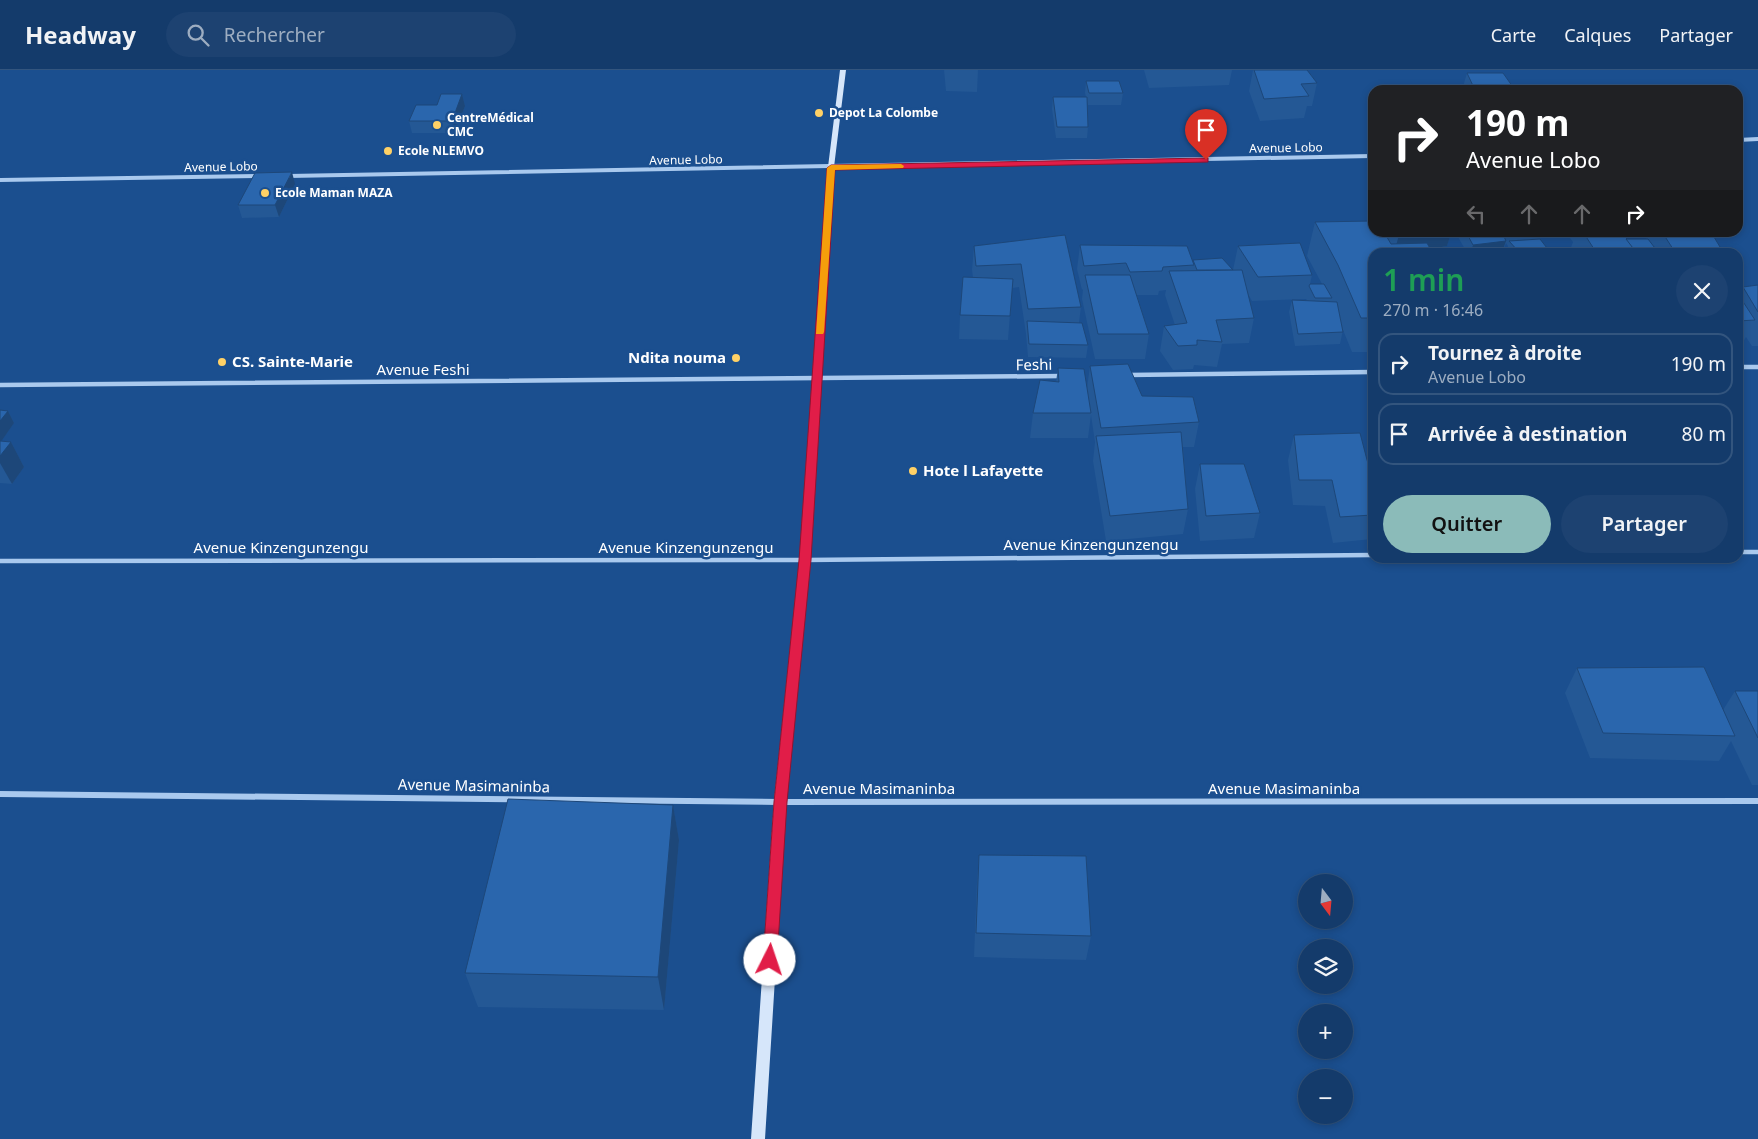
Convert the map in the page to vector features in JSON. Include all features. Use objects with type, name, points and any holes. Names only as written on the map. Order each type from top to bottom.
[{"type":"main road","points":[[758,1139],[780,802],[805,560],[831,168],[843,70]]},
{"type":"street","points":[[1743,140],[1758,138]]},
{"type":"street","name":"Avenue Lobo","points":[[287,176],[831,168],[1368,156]]},
{"type":"street","name":"Avenue Lobo","points":[[0,180],[267,176]]},
{"type":"street","points":[[1743,368],[1758,367]]},
{"type":"street","points":[[1124,375],[1368,372]]},
{"type":"street","name":"Feshi","points":[[816,379],[1064,376]]},
{"type":"street","name":"Avenue Feshi","points":[[0,385],[816,379]]},
{"type":"street","points":[[1743,552],[1758,552]]},
{"type":"street","name":"Avenue Kinzengunzengu","points":[[0,560],[805,560],[1368,555]]},
{"type":"street","name":"Avenue Masimaninba","points":[[0,794],[780,802],[1758,801]]},
{"type":"building","points":[[1254,70],[1307,70],[1317,83],[1301,84],[1309,96],[1264,99]]},
{"type":"building","points":[[1467,73],[1503,73],[1511,85],[1473,85]]},
{"type":"building","points":[[1086,81],[1119,81],[1123,93],[1089,93]]},
{"type":"building","points":[[441,94],[462,94],[452,121],[409,121],[416,105],[437,105]]},
{"type":"building","points":[[1053,97],[1087,97],[1088,127],[1057,127]]},
{"type":"building","points":[[292,172],[275,205],[238,205],[255,173]]},
{"type":"building","points":[[1368,221],[1368,237],[1387,237],[1391,244],[1427,243],[1430,248],[1368,248],[1368,318],[1361,318],[1338,265],[1315,222]]},
{"type":"building","points":[[1065,235],[1081,307],[1028,309],[1021,264],[976,266],[974,246]]},
{"type":"building","points":[[1469,237],[1504,237],[1506,241],[1473,245]]},
{"type":"building","points":[[1586,237],[1626,237],[1633,248],[1593,248]]},
{"type":"building","points":[[1665,237],[1714,237],[1721,248],[1672,248]]},
{"type":"building","points":[[1540,239],[1547,248],[1515,248],[1509,241]]},
{"type":"building","points":[[1626,239],[1648,239],[1655,248],[1633,248]]},
{"type":"building","points":[[1300,243],[1312,275],[1258,277],[1238,246]]},
{"type":"building","points":[[1080,245],[1187,246],[1194,265],[1163,267],[1162,271],[1130,272],[1126,263],[1084,266]]},
{"type":"building","points":[[1222,258],[1233,270],[1197,270],[1193,260]]},
{"type":"building","points":[[1242,270],[1254,318],[1216,320],[1222,342],[1197,340],[1197,345],[1178,346],[1164,326],[1187,323],[1169,271]]},
{"type":"building","points":[[1085,275],[1130,275],[1149,334],[1098,334]]},
{"type":"building","points":[[963,277],[1013,279],[1010,316],[960,315]]},
{"type":"building","points":[[1310,284],[1324,284],[1332,298],[1315,298],[1309,286]]},
{"type":"building","points":[[1758,285],[1758,312],[1743,287]]},
{"type":"building","points":[[1292,300],[1337,302],[1343,332],[1298,334]]},
{"type":"building","points":[[1743,302],[1755,320],[1743,321]]},
{"type":"building","points":[[1027,321],[1082,323],[1088,345],[1029,344]]},
{"type":"building","points":[[1128,364],[1142,396],[1193,397],[1199,422],[1101,428],[1090,366]]},
{"type":"building","points":[[1058,368],[1084,369],[1091,413],[1033,413],[1040,380],[1059,382]]},
{"type":"building","points":[[0,410],[8,411],[0,421]]},
{"type":"building","points":[[1181,432],[1188,509],[1110,516],[1096,436]]},
{"type":"building","points":[[1360,433],[1368,464],[1368,515],[1340,517],[1332,480],[1299,480],[1294,435]]},
{"type":"building","points":[[0,441],[11,442],[0,456]]},
{"type":"building","points":[[1200,464],[1244,464],[1260,513],[1206,516]]},
{"type":"building","points":[[1704,667],[1735,736],[1603,733],[1577,668]]},
{"type":"building","points":[[1735,691],[1758,691],[1758,738]]},
{"type":"building","points":[[508,799],[673,805],[658,977],[465,973]]},
{"type":"building","points":[[979,855],[1086,856],[1091,936],[976,933]]},
{"type":"slow traffic","points":[[820,332],[831,168],[901,166]]},
{"type":"place","name":"Depot La Colombe","points":[[819,113]]},
{"type":"place","name":"CentreMédical CMC","points":[[437,125]]},
{"type":"place","name":"Ecole NLEMVO","points":[[388,151]]},
{"type":"place","name":"Ecole Maman MAZA","points":[[265,193]]},
{"type":"place","name":"Ndita nouma","points":[[736,358]]},
{"type":"place","name":"CS. Sainte-Marie","points":[[222,362]]},
{"type":"place","name":"Hote l Lafayette","points":[[913,471]]},
{"type":"route","points":[[770,960],[780,802],[805,560],[831,168],[1206,160]]}]
